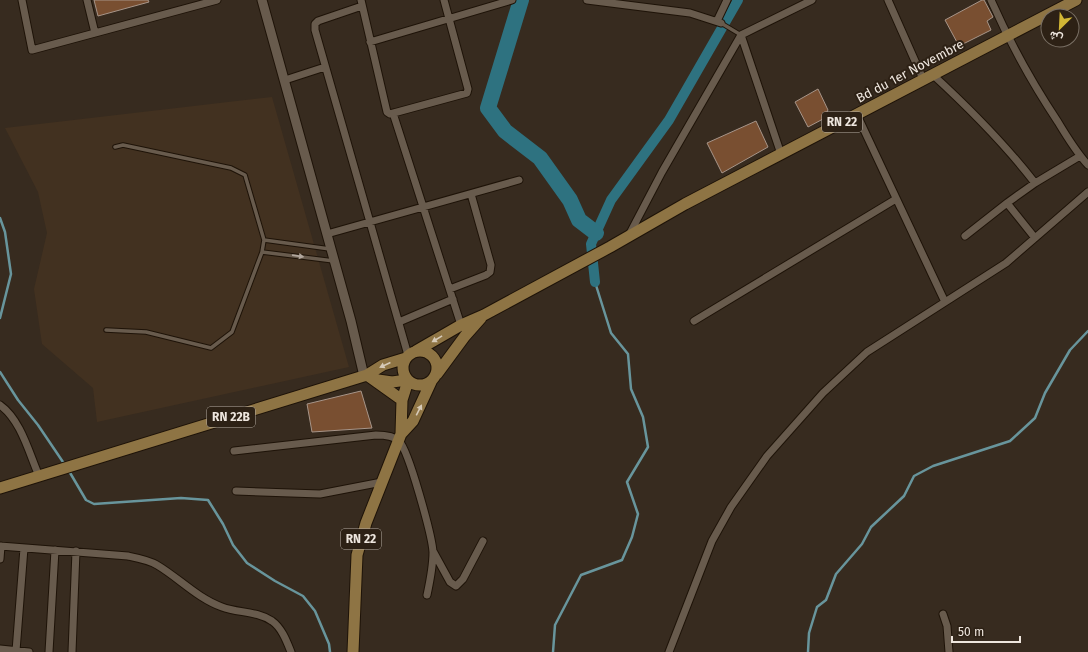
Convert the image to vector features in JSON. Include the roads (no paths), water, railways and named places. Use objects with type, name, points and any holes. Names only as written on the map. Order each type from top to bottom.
[{"type":"main road","name":"Bd du 1er Novembre","points":[[484,315],[610,248],[685,204],[1076,0]]},
{"type":"main road","name":"RN 22","points":[[410,355],[461,325],[484,315]]},
{"type":"main road","name":"RN 22","points":[[353,652],[357,555],[366,523],[400,437],[413,421],[434,378],[465,336],[484,315]]},
{"type":"main road","points":[[426,352],[435,358],[437,363],[434,378],[424,385],[417,386],[408,380],[403,369],[410,355],[426,352]]},
{"type":"main road","name":"RN 22B","points":[[0,488],[365,376],[383,365],[410,355]]},
{"type":"main road","points":[[365,376],[384,382],[408,380]]},
{"type":"main road","points":[[365,376],[402,400]]},
{"type":"main road","name":"RN 22","points":[[400,437],[402,400],[408,380]]},
{"type":"street","points":[[22,0],[32,50],[217,0]]},
{"type":"street","points":[[87,0],[95,33]]},
{"type":"street","points":[[262,0],[365,376]]},
{"type":"street","points":[[410,355],[399,322],[315,24],[318,21],[362,3],[387,112],[393,113],[467,93],[468,89],[444,0]]},
{"type":"street","points":[[370,42],[450,20],[512,0]]},
{"type":"street","points":[[587,0],[690,13],[719,22],[727,0]]},
{"type":"street","points":[[629,236],[662,172],[741,35],[812,0]]},
{"type":"street","points":[[888,0],[927,77],[974,113],[1013,155],[1035,183]]},
{"type":"street","points":[[991,0],[1007,36],[1041,97],[1080,156],[1088,165]]},
{"type":"street","points":[[741,35],[781,154]]},
{"type":"street","points":[[285,80],[326,67]]},
{"type":"street","points":[[393,113],[461,325]]},
{"type":"street","points":[[857,115],[945,302]]},
{"type":"street","points":[[965,236],[1035,183],[1080,156]]},
{"type":"street","points":[[327,234],[519,180]]},
{"type":"street","points":[[669,652],[712,541],[731,506],[767,456],[823,393],[850,366],[867,352],[1006,263],[1088,192]]},
{"type":"street","points":[[450,289],[490,272],[491,266],[471,194]]},
{"type":"street","points":[[694,321],[896,199]]},
{"type":"street","points":[[1008,203],[1035,238]]},
{"type":"street","points":[[399,322],[453,299]]},
{"type":"street","points":[[0,405],[7,410],[15,421],[39,476]]},
{"type":"street","points":[[234,450],[376,435],[400,437],[414,474],[433,551],[450,582],[456,586],[463,579],[483,541]]},
{"type":"street","points":[[236,491],[320,494],[382,482]]},
{"type":"street","points":[[0,559],[0,546],[128,556],[156,564],[203,598],[222,607],[258,615],[273,622],[285,637],[291,652]]},
{"type":"street","points":[[16,651],[24,548]]},
{"type":"street","points":[[48,652],[55,550]]},
{"type":"street","points":[[427,595],[433,551]]},
{"type":"street","points":[[72,652],[76,552]]},
{"type":"street","points":[[943,614],[947,626],[949,652]]},
{"type":"street","points":[[0,649],[29,652]]},
{"type":"lane","points":[[719,22],[741,35]]},
{"type":"lane","points":[[106,330],[146,332],[211,348],[232,332],[262,252],[264,240],[245,175],[231,168],[123,145],[115,147]]},
{"type":"lane","points":[[264,240],[330,249]]},
{"type":"lane","points":[[262,252],[334,261]]},
{"type":"waterway","points":[[521,0],[488,108],[505,131],[540,158],[570,200],[579,220],[596,233]]},
{"type":"waterway","points":[[595,282],[591,244],[611,200],[669,120],[738,0]]},
{"type":"waterway","points":[[0,218],[5,232],[11,274],[0,318]]},
{"type":"waterway","points":[[553,652],[555,625],[581,575],[622,560],[632,537],[638,514],[627,482],[648,447],[643,417],[631,389],[628,354],[611,333],[595,282]]},
{"type":"waterway","points":[[808,652],[809,633],[817,607],[826,600],[836,574],[862,544],[871,527],[904,496],[914,476],[933,466],[1010,441],[1035,418],[1045,393],[1070,350],[1088,331]]},
{"type":"waterway","points":[[0,372],[18,400],[38,425],[65,465]]},
{"type":"waterway","points":[[69,471],[86,500],[94,504],[181,498],[208,500],[223,524],[233,545],[247,563],[275,581],[303,596],[315,611],[329,644],[330,652]]}]
